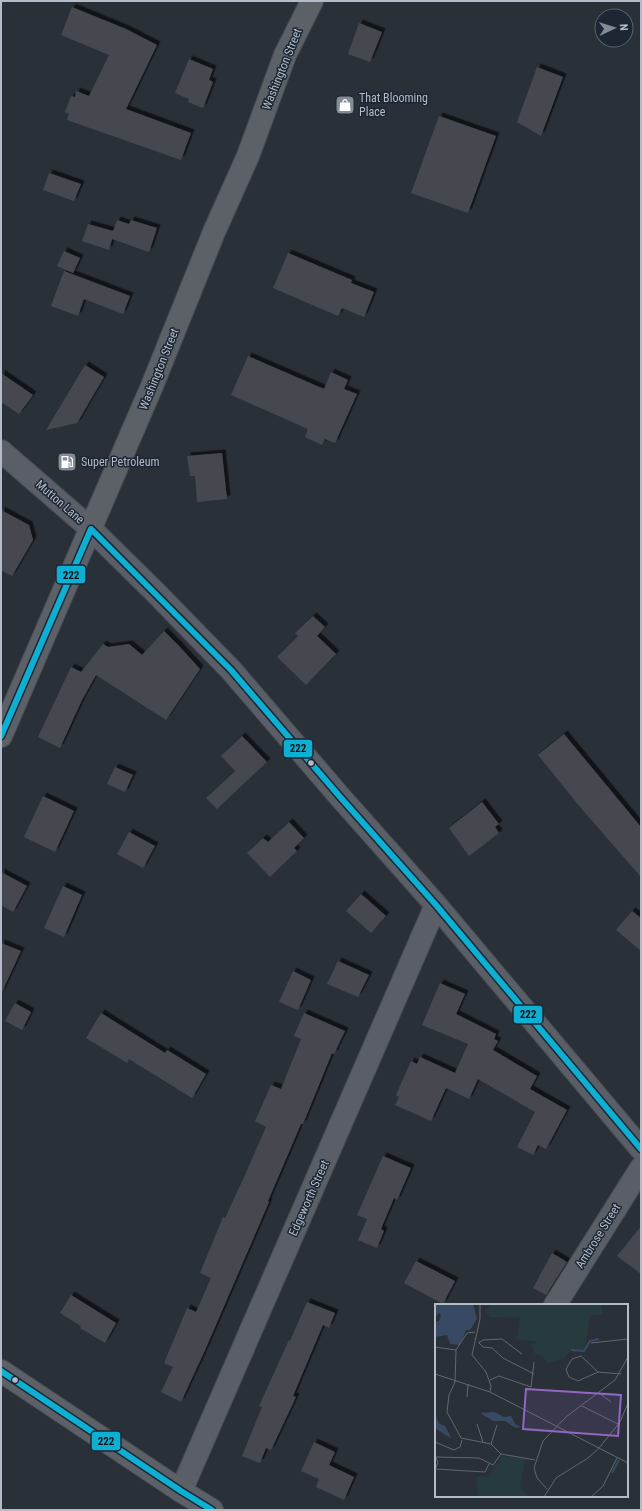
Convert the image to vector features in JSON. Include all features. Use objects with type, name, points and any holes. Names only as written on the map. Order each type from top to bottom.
[{"type":"main road","name":"Washington Street","points":[[1,736],[91,530],[152,386],[214,232],[248,156],[285,55],[312,1]]},
{"type":"main road","points":[[1,1371],[212,1510]]},
{"type":"street","name":"Mutton Lane","points":[[1,451],[91,530],[156,593],[231,670],[340,798],[436,905],[641,1149]]},
{"type":"street","name":"Edgeworth Street","points":[[181,1491],[436,905]]},
{"type":"street","name":"Ambrose Street","points":[[556,1304],[641,1168]]},
{"type":"building","points":[[72,7],[126,29],[157,45],[126,109],[191,133],[181,160],[67,120],[69,114],[65,112],[71,96],[75,97],[76,91],[89,96],[109,55],[61,35]]},
{"type":"building","points":[[359,23],[382,32],[370,62],[348,54]]},
{"type":"building","points":[[189,59],[213,69],[209,80],[213,82],[203,108],[188,102],[189,99],[175,93]]},
{"type":"building","points":[[537,67],[563,77],[541,136],[517,122]]},
{"type":"building","points":[[439,116],[496,136],[468,213],[411,193]]},
{"type":"building","points":[[49,173],[81,184],[74,201],[43,190]]},
{"type":"building","points":[[117,220],[129,224],[131,220],[157,228],[149,252],[112,239],[109,250],[82,241],[88,224],[113,231]]},
{"type":"building","points":[[64,251],[80,258],[73,273],[57,266]]},
{"type":"building","points":[[288,253],[352,280],[351,283],[374,292],[364,317],[342,308],[338,316],[273,288]]},
{"type":"building","points":[[64,271],[130,296],[123,314],[84,299],[78,316],[51,306]]},
{"type":"building","points":[[248,356],[324,389],[331,372],[348,380],[344,389],[357,394],[335,443],[325,439],[322,445],[305,437],[308,429],[231,395]]},
{"type":"building","points":[[85,365],[104,377],[77,423],[46,430]]},
{"type":"building","points":[[1,373],[33,395],[19,414],[1,402]]},
{"type":"building","points":[[222,453],[227,499],[197,502],[195,476],[190,476],[187,456]]},
{"type":"building","points":[[1,510],[29,525],[33,540],[12,576],[1,570]]},
{"type":"building","points":[[313,616],[325,627],[317,636],[336,654],[306,685],[277,657],[298,636],[295,633]]},
{"type":"building","points":[[164,631],[200,669],[166,720],[96,675],[82,700],[60,748],[38,737],[71,667],[81,672],[103,644],[108,647],[129,644],[142,655]]},
{"type":"building","points":[[564,734],[641,827],[641,877],[580,807],[538,755]]},
{"type":"building","points":[[242,736],[267,762],[217,809],[206,798],[235,771],[221,756]]},
{"type":"building","points":[[115,767],[133,775],[125,792],[107,784]]},
{"type":"building","points":[[43,796],[74,811],[55,852],[24,837]]},
{"type":"building","points":[[482,802],[499,824],[495,827],[499,833],[469,856],[449,828]]},
{"type":"building","points":[[289,822],[304,838],[294,848],[297,851],[270,877],[247,853],[263,838],[268,842]]},
{"type":"building","points":[[129,832],[155,846],[143,868],[117,854]]},
{"type":"building","points":[[1,872],[27,886],[13,912],[1,905]]},
{"type":"building","points":[[63,886],[82,895],[64,937],[44,928]]},
{"type":"building","points":[[361,894],[386,916],[371,933],[346,911]]},
{"type":"building","points":[[632,911],[641,918],[641,951],[616,930]]},
{"type":"building","points":[[1,943],[21,951],[1,994]]},
{"type":"building","points":[[338,961],[369,975],[358,997],[327,984]]},
{"type":"building","points":[[293,971],[311,980],[298,1010],[279,1002]]},
{"type":"building","points":[[440,983],[465,994],[456,1014],[496,1034],[494,1039],[498,1041],[493,1050],[537,1076],[530,1089],[567,1110],[546,1149],[538,1145],[533,1155],[517,1147],[535,1112],[478,1079],[469,1099],[446,1088],[431,1121],[395,1105],[399,1097],[396,1095],[411,1061],[417,1064],[420,1057],[455,1073],[468,1044],[422,1025]]},
{"type":"building","points":[[15,1003],[31,1012],[22,1030],[5,1021]]},
{"type":"building","points":[[101,1013],[165,1053],[167,1050],[206,1074],[192,1098],[129,1059],[127,1063],[86,1038]]},
{"type":"building","points":[[304,1013],[345,1031],[334,1054],[332,1053],[303,1124],[301,1124],[206,1348],[181,1402],[161,1392],[173,1367],[164,1363],[187,1308],[196,1312],[211,1278],[200,1273],[223,1217],[225,1218],[266,1127],[255,1121],[271,1085],[281,1089],[301,1039],[294,1036]]},
{"type":"building","points":[[383,1156],[411,1168],[397,1200],[394,1198],[381,1229],[384,1231],[377,1248],[358,1240],[367,1219],[357,1215]]},
{"type":"building","points":[[641,1226],[641,1274],[617,1256]]},
{"type":"building","points":[[552,1253],[567,1262],[546,1295],[533,1288]]},
{"type":"building","points":[[416,1261],[455,1281],[443,1304],[404,1283]]},
{"type":"building","points":[[71,1295],[116,1323],[105,1343],[80,1328],[81,1326],[60,1313]]},
{"type":"building","points":[[307,1302],[335,1313],[329,1328],[323,1325],[293,1396],[296,1397],[271,1450],[266,1448],[260,1463],[242,1456],[262,1407],[259,1406]]},
{"type":"building","points":[[314,1442],[335,1452],[329,1465],[354,1477],[344,1500],[316,1487],[319,1479],[301,1471]]},
{"type":"transit line","name":"222","points":[[1,736],[91,529],[231,670],[341,798],[436,905],[641,1149]]},
{"type":"transit line","name":"222","points":[[1,1371],[212,1510]]},
{"type":"place","name":"That Blooming Place","points":[[345,105]]},
{"type":"place","name":"Super Petroleum","points":[[67,462]]}]
